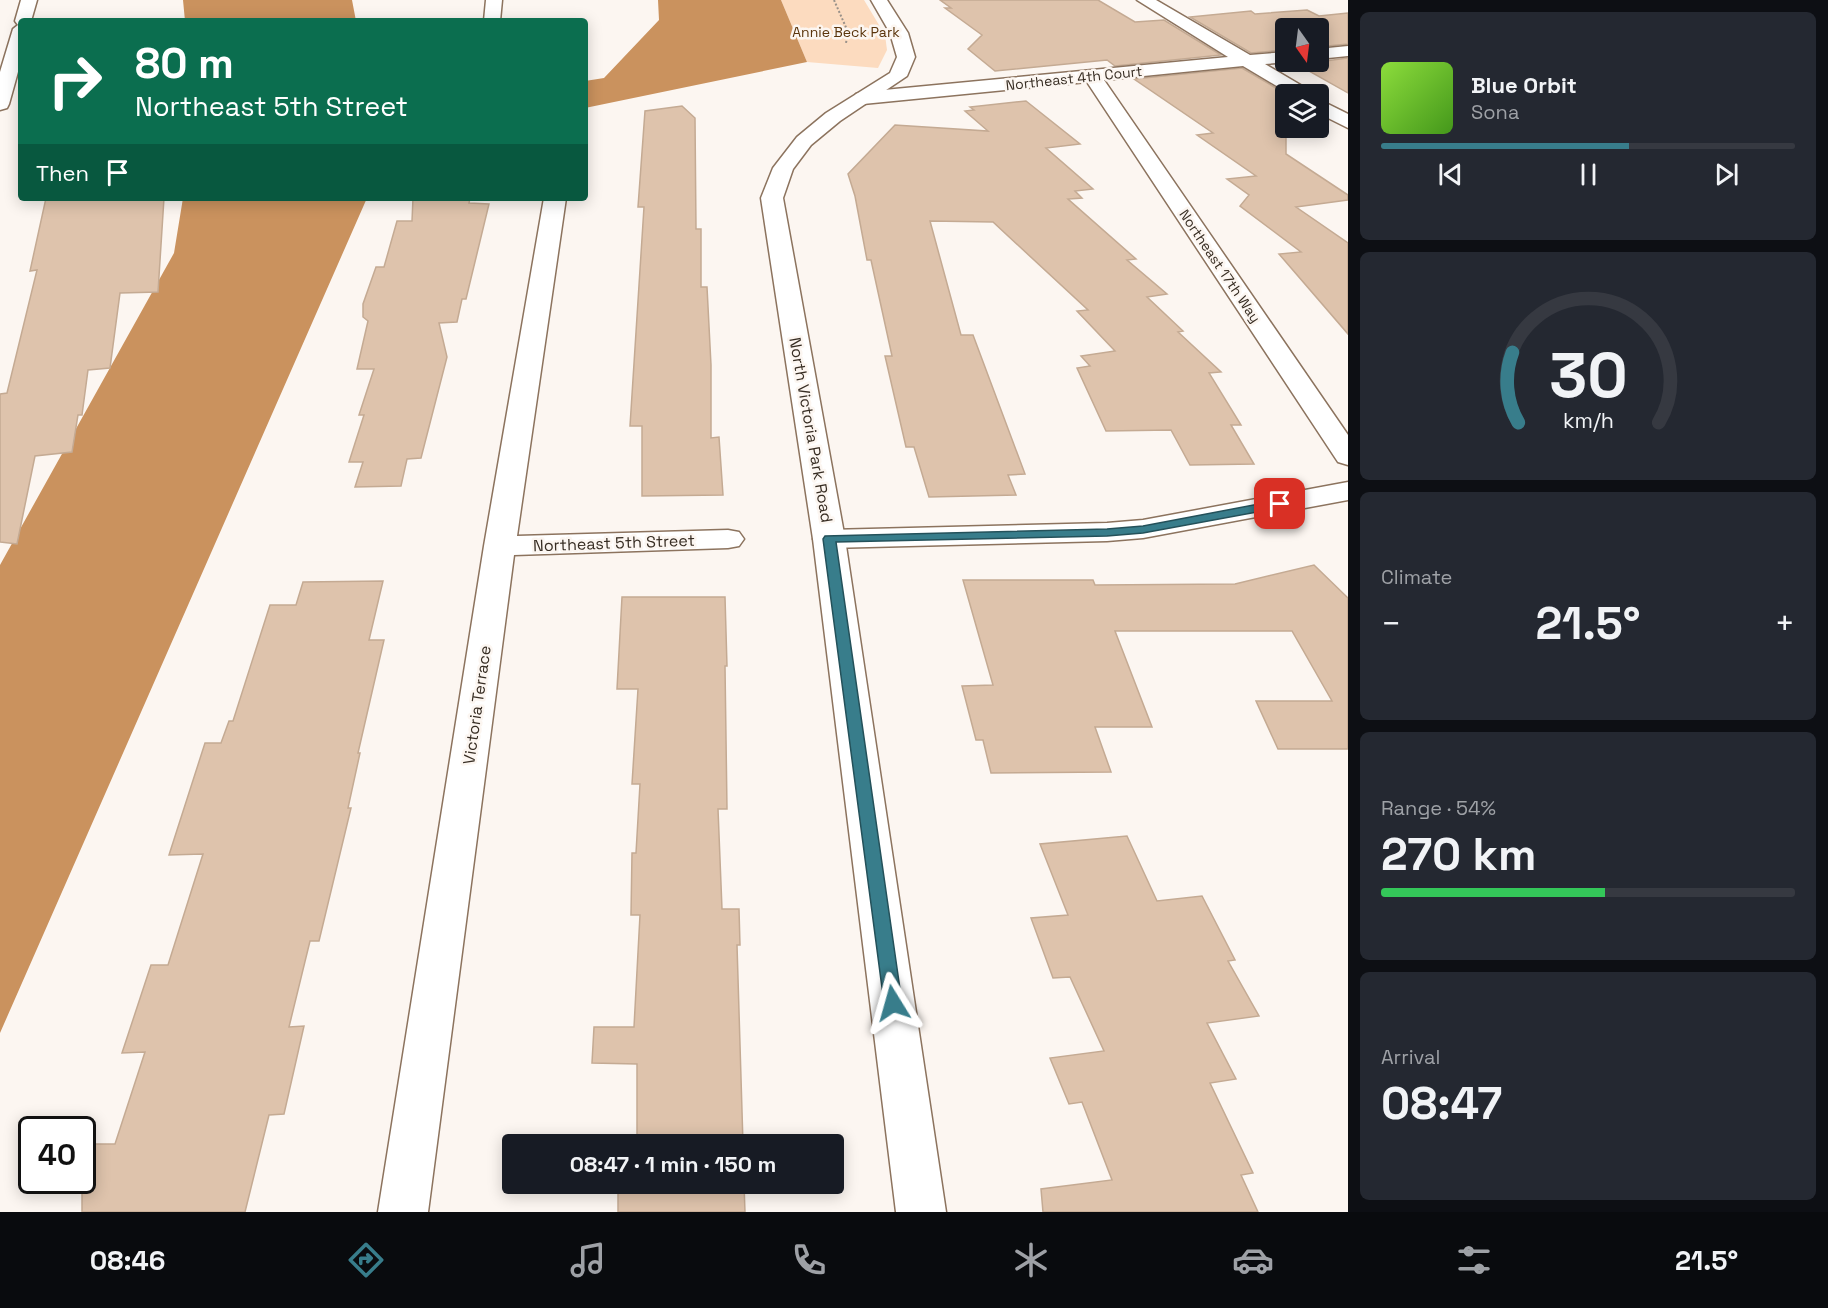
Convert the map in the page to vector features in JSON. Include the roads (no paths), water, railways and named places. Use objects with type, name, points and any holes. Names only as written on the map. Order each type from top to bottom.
[{"type":"street","points":[[24,18],[29,0]]},
{"type":"street","points":[[492,18],[494,0]]},
{"type":"street","name":"North Victoria Park Road","points":[[879,0],[899,33],[906,57],[898,76],[833,117],[804,141],[783,168],[772,198],[830,539],[921,1212]]},
{"type":"street","points":[[1145,0],[1285,84]]},
{"type":"street","points":[[0,104],[18,40]]},
{"type":"street","points":[[1329,53],[1348,51]]},
{"type":"street","name":"Northeast 4th Court","points":[[863,98],[1275,58]]},
{"type":"street","name":"Northeast 17th Way","points":[[1092,76],[1348,456]]},
{"type":"street","points":[[1329,111],[1348,122]]},
{"type":"street","name":"Victoria Terrace","points":[[403,1212],[500,546],[555,201]]},
{"type":"street","points":[[830,539],[1143,530],[1348,491]]},
{"type":"street","name":"Northeast 5th Street","points":[[500,546],[728,539]]},
{"type":"park label","name":"Annie Beck Park","points":[[846,32]]}]
